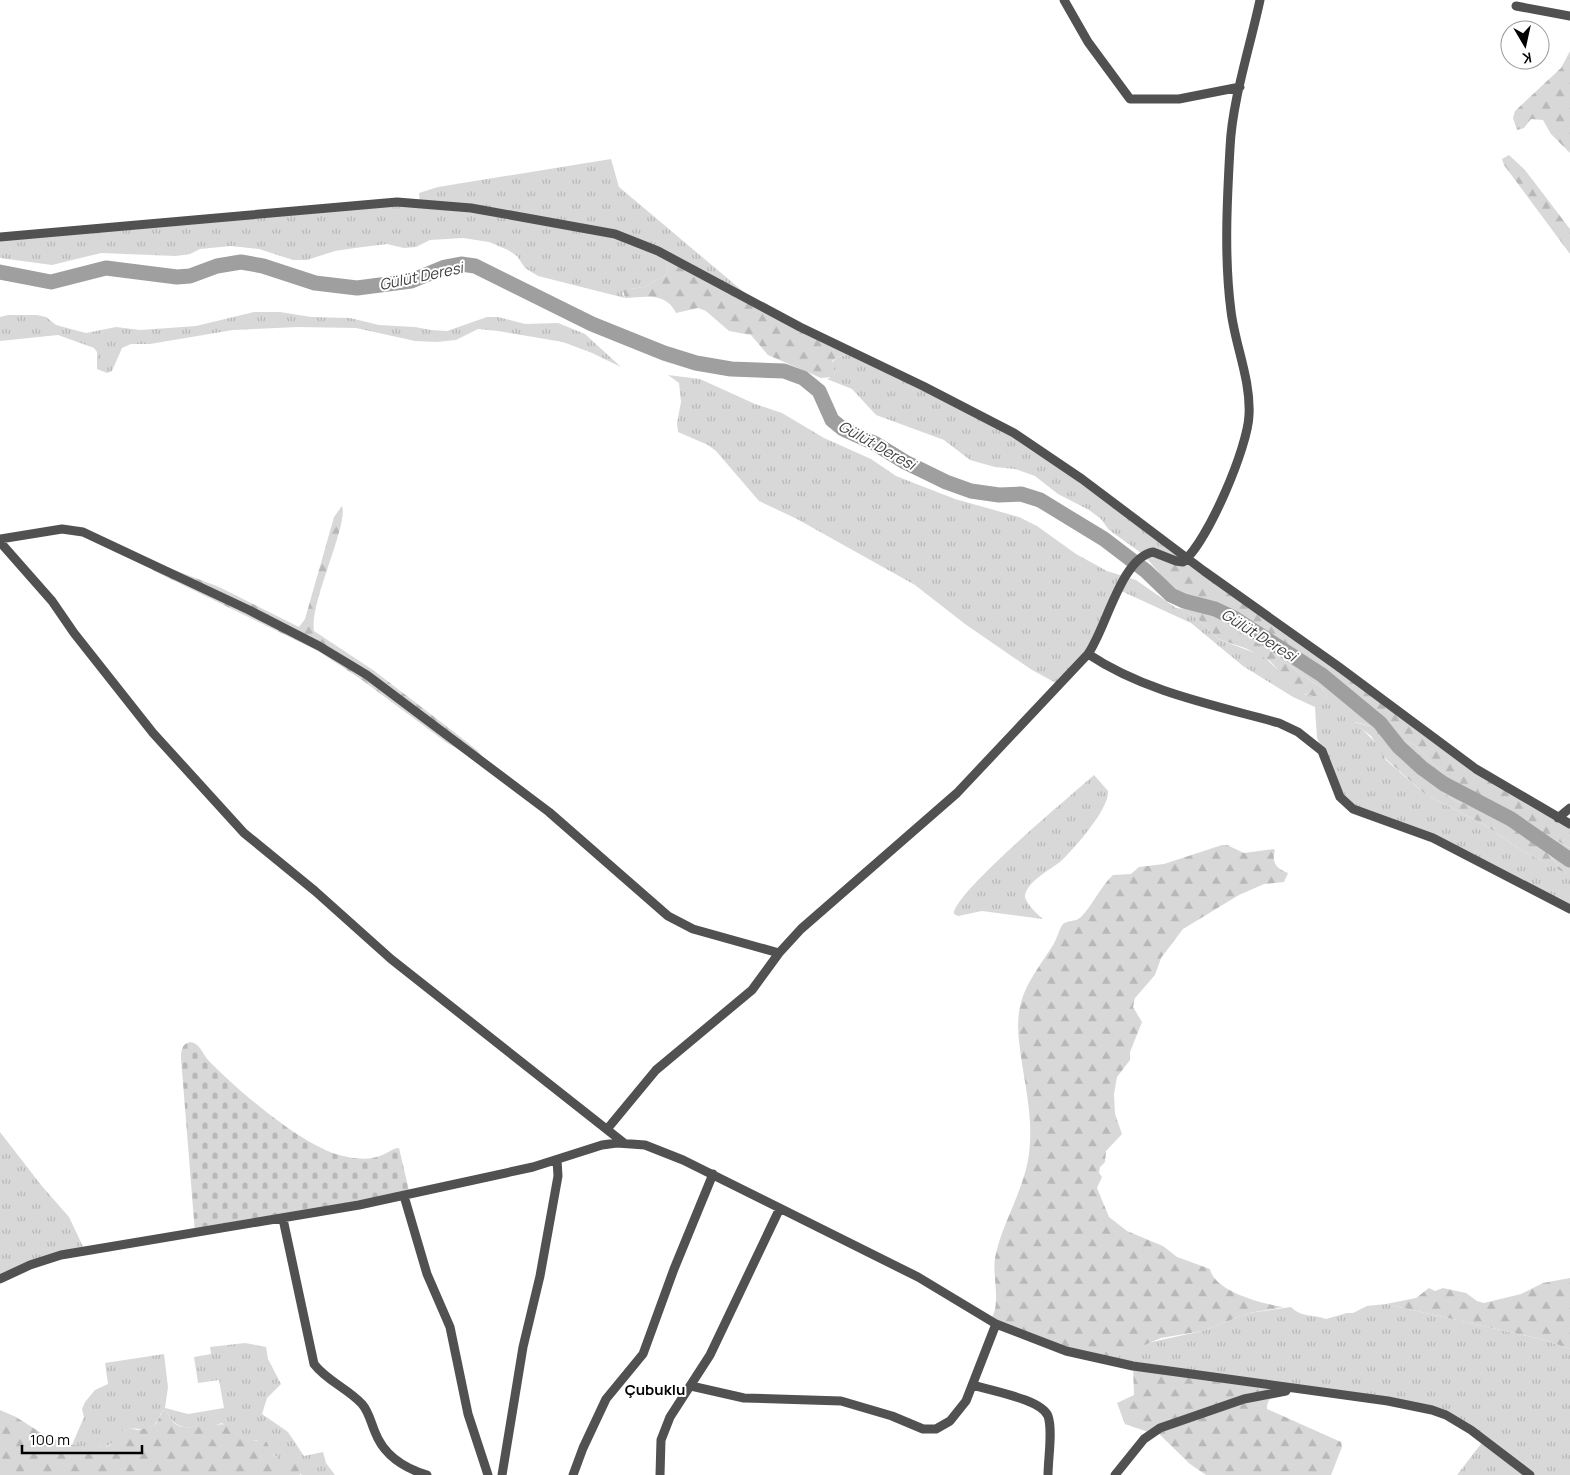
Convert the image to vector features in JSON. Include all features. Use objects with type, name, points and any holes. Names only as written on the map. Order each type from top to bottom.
[{"type":"street","points":[[1064,0],[1088,42],[1130,99],[1179,99],[1240,87]]},
{"type":"street","points":[[608,1128],[656,1070],[747,994],[759,982],[779,953],[801,929],[957,793],[1088,654],[1101,633],[1125,578],[1140,558],[1153,552],[1183,562],[1208,528],[1221,502],[1248,423],[1248,396],[1234,335],[1228,278],[1230,146],[1232,121],[1260,0]]},
{"type":"street","points":[[1516,6],[1570,16]]},
{"type":"street","points":[[0,238],[397,202],[471,208],[615,234],[658,251],[800,327],[923,386],[1014,433],[1082,479],[1476,769],[1570,824]]},
{"type":"street","points":[[624,1143],[608,1128],[536,1076],[391,959],[314,891],[244,834],[153,733],[74,633],[52,601],[0,541],[62,529],[84,532],[319,646],[374,680],[549,812],[668,916],[692,929],[779,953]]},
{"type":"street","points":[[1088,654],[1123,674],[1148,684],[1278,723],[1298,732],[1322,751],[1340,797],[1353,809],[1433,838],[1570,909]]},
{"type":"street","points":[[1558,818],[1570,808]]},
{"type":"street","points":[[0,1279],[30,1265],[61,1255],[283,1219],[404,1196],[533,1168],[602,1145],[624,1143],[645,1145],[661,1150],[713,1174],[918,1277],[996,1324],[1048,1345],[1098,1360],[1388,1401],[1432,1410],[1446,1415],[1471,1430],[1530,1475]]},
{"type":"street","points":[[502,1475],[523,1347],[540,1276],[558,1176],[557,1160]]},
{"type":"street","points":[[573,1475],[583,1448],[606,1400],[643,1354],[674,1269],[713,1174]]},
{"type":"street","points":[[404,1196],[427,1274],[450,1327],[468,1414],[488,1475]]},
{"type":"street","points":[[660,1475],[659,1452],[665,1429],[677,1405],[710,1355],[780,1208]]},
{"type":"street","points":[[283,1219],[314,1364],[323,1375],[356,1398],[364,1407],[378,1440],[389,1455],[399,1463],[428,1475]]},
{"type":"street","points":[[691,1386],[744,1398],[841,1400],[929,1430],[942,1427],[950,1421],[966,1401],[996,1324]]},
{"type":"street","points":[[973,1386],[1037,1404],[1046,1412],[1049,1422],[1048,1475]]},
{"type":"street","points":[[1115,1475],[1144,1439],[1160,1428],[1244,1399],[1293,1389]]},
{"type":"green space","points":[[1570,51],[1570,153],[1551,134],[1543,120],[1531,119],[1524,128],[1517,130],[1513,118],[1515,111],[1561,68]]},
{"type":"green space","points":[[1509,155],[1525,170],[1570,229],[1570,254],[1504,165],[1502,159]]},
{"type":"green space","points":[[611,159],[619,187],[758,304],[664,255],[668,266],[666,275],[644,287],[630,289],[622,293],[625,298],[538,276],[525,268],[517,256],[508,250],[489,242],[463,238],[430,240],[416,247],[404,248],[387,244],[355,248],[335,251],[307,260],[293,260],[259,249],[231,246],[200,249],[190,254],[176,256],[101,253],[52,265],[0,258],[0,237],[420,203],[419,193],[438,187]]},
{"type":"green space","points":[[663,254],[854,353],[838,357],[832,361],[835,373],[833,377],[821,378],[768,355],[751,335],[729,331],[706,311],[698,308],[676,313],[672,306],[661,299],[654,297],[625,298],[623,290],[644,287],[666,275],[668,266]]},
{"type":"green space","points":[[254,312],[280,312],[311,317],[350,318],[379,325],[447,331],[487,317],[498,317],[525,324],[558,323],[585,334],[621,367],[563,342],[478,329],[456,340],[436,342],[415,341],[356,328],[298,327],[233,330],[150,344],[131,344],[122,348],[112,371],[107,373],[97,369],[97,352],[94,348],[58,335],[0,341],[0,317],[8,315],[37,315],[46,317],[56,325],[86,333],[116,327],[140,330],[196,326]]},
{"type":"green space","points":[[854,353],[1014,433],[1187,558],[1144,555],[1109,530],[1101,519],[1089,510],[1058,494],[1035,476],[1015,469],[995,467],[970,460],[944,440],[876,415],[852,389],[827,379],[835,373],[832,362],[838,357]]},
{"type":"green space","points":[[668,375],[700,379],[755,404],[782,413],[824,438],[871,459],[896,476],[955,499],[1019,517],[1037,526],[1076,554],[1107,571],[1136,580],[1176,608],[1195,616],[1218,639],[1263,656],[1304,694],[1330,700],[1322,688],[1295,670],[1268,646],[1211,614],[1215,610],[1216,604],[1240,616],[1286,645],[1330,678],[1402,740],[1415,745],[1448,779],[1570,848],[1570,909],[1518,880],[1346,803],[1317,738],[1315,707],[1293,697],[1243,666],[1191,623],[1119,590],[1101,633],[1058,684],[1032,670],[965,624],[915,585],[797,519],[759,501],[716,451],[708,445],[678,432],[677,423],[681,402],[679,383]],"holes":[[[1355,722],[1379,728],[1402,760],[1455,801],[1477,807],[1534,842],[1545,850],[1564,872],[1521,850],[1485,825],[1425,794],[1386,760],[1379,746]]]},
{"type":"green space","points":[[342,506],[343,515],[340,529],[317,602],[314,631],[373,670],[454,732],[478,751],[490,767],[447,743],[362,680],[318,651],[154,571],[144,562],[159,564],[219,587],[299,627],[305,619],[334,517]]},
{"type":"green space","points":[[1144,555],[1170,559],[1187,558],[1476,769],[1570,824],[1570,848],[1448,779],[1415,745],[1399,739],[1324,673],[1235,613],[1216,604],[1182,594],[1165,580]]},
{"type":"green space","points":[[1176,608],[1203,611],[1224,619],[1268,646],[1295,670],[1322,688],[1331,701],[1298,692],[1270,661],[1245,648],[1218,639],[1195,616]]},
{"type":"green space","points":[[1353,722],[1379,728],[1402,760],[1427,780],[1455,801],[1477,807],[1540,845],[1565,873],[1521,850],[1485,825],[1425,794],[1386,759],[1371,736]]},
{"type":"green space","points":[[1094,775],[1108,791],[1103,808],[1074,848],[1061,861],[1035,880],[1025,895],[1029,905],[1043,919],[982,911],[958,916],[954,914],[958,903],[992,866]]},
{"type":"green space","points":[[1227,845],[1244,853],[1273,849],[1275,850],[1274,862],[1281,870],[1288,873],[1284,882],[1264,884],[1239,895],[1183,929],[1161,958],[1155,975],[1135,998],[1133,1007],[1142,1022],[1130,1052],[1130,1060],[1117,1077],[1114,1094],[1115,1114],[1122,1134],[1106,1151],[1105,1162],[1100,1167],[1099,1173],[1102,1177],[1097,1188],[1109,1217],[1127,1231],[1163,1246],[1177,1257],[1210,1269],[1214,1277],[1221,1284],[1241,1296],[1284,1307],[1249,1313],[1202,1331],[1161,1338],[1113,1358],[1098,1359],[990,1320],[994,1314],[996,1299],[994,1266],[998,1245],[1023,1181],[1029,1154],[1030,1125],[1019,1041],[1019,1012],[1031,979],[1054,943],[1063,924],[1081,917],[1113,875],[1131,874],[1139,867],[1164,864]]},
{"type":"green space","points":[[190,1042],[199,1046],[208,1060],[254,1102],[313,1144],[332,1153],[361,1159],[378,1157],[399,1148],[410,1195],[195,1233],[181,1058],[182,1048]]},
{"type":"green space","points":[[0,1132],[41,1185],[69,1217],[85,1251],[0,1279]]},
{"type":"green space","points":[[1570,1278],[1570,1349],[1545,1340],[1386,1304],[1416,1298],[1429,1288],[1435,1291],[1443,1288],[1466,1293],[1477,1301],[1484,1303],[1521,1294],[1543,1283]]},
{"type":"green space","points":[[1386,1304],[1545,1340],[1570,1349],[1570,1475],[1457,1475],[1484,1440],[1446,1415],[1113,1358],[1147,1343],[1202,1331],[1249,1313],[1291,1307],[1299,1313],[1326,1319],[1353,1313],[1367,1306]]},
{"type":"green space","points":[[245,1343],[266,1347],[268,1359],[281,1384],[267,1398],[262,1414],[288,1432],[304,1456],[323,1452],[326,1463],[335,1475],[303,1475],[273,1455],[257,1440],[243,1440],[222,1423],[207,1427],[190,1428],[176,1423],[170,1418],[167,1411],[163,1410],[153,1426],[146,1429],[125,1430],[113,1442],[104,1447],[94,1448],[72,1445],[84,1417],[82,1409],[85,1402],[95,1390],[108,1384],[105,1363],[164,1354],[168,1387],[165,1408],[188,1414],[224,1408],[219,1380],[198,1383],[194,1357],[211,1354],[210,1347]]},
{"type":"green space","points":[[1133,1366],[1293,1389],[1272,1397],[1267,1404],[1267,1409],[1341,1442],[1342,1447],[1331,1475],[1206,1475],[1190,1464],[1156,1431],[1151,1433],[1125,1424],[1117,1403],[1134,1395]]},
{"type":"green space","points":[[0,1410],[16,1417],[46,1436],[72,1445],[97,1448],[109,1446],[121,1432],[129,1428],[137,1430],[156,1424],[163,1410],[167,1411],[171,1420],[177,1425],[194,1427],[230,1425],[241,1437],[267,1442],[276,1457],[298,1464],[300,1475],[0,1475]]},
{"type":"waterway","name":"Gülüt Deresi","points":[[0,272],[51,282],[106,268],[177,277],[190,276],[217,266],[241,262],[263,266],[315,283],[357,288],[411,281],[445,267],[461,264],[475,266],[592,324],[664,353],[696,363],[731,369],[784,371],[803,378],[819,391],[832,420],[843,429],[874,443],[905,462],[946,482],[971,491],[999,495],[1021,494],[1040,500],[1104,539],[1146,571],[1171,595],[1184,601],[1215,609],[1234,618],[1322,675],[1380,723],[1399,747],[1422,768],[1444,784],[1511,819],[1570,860]]},
{"type":"district","name":"Çubuklu","points":[[655,1389]]}]
